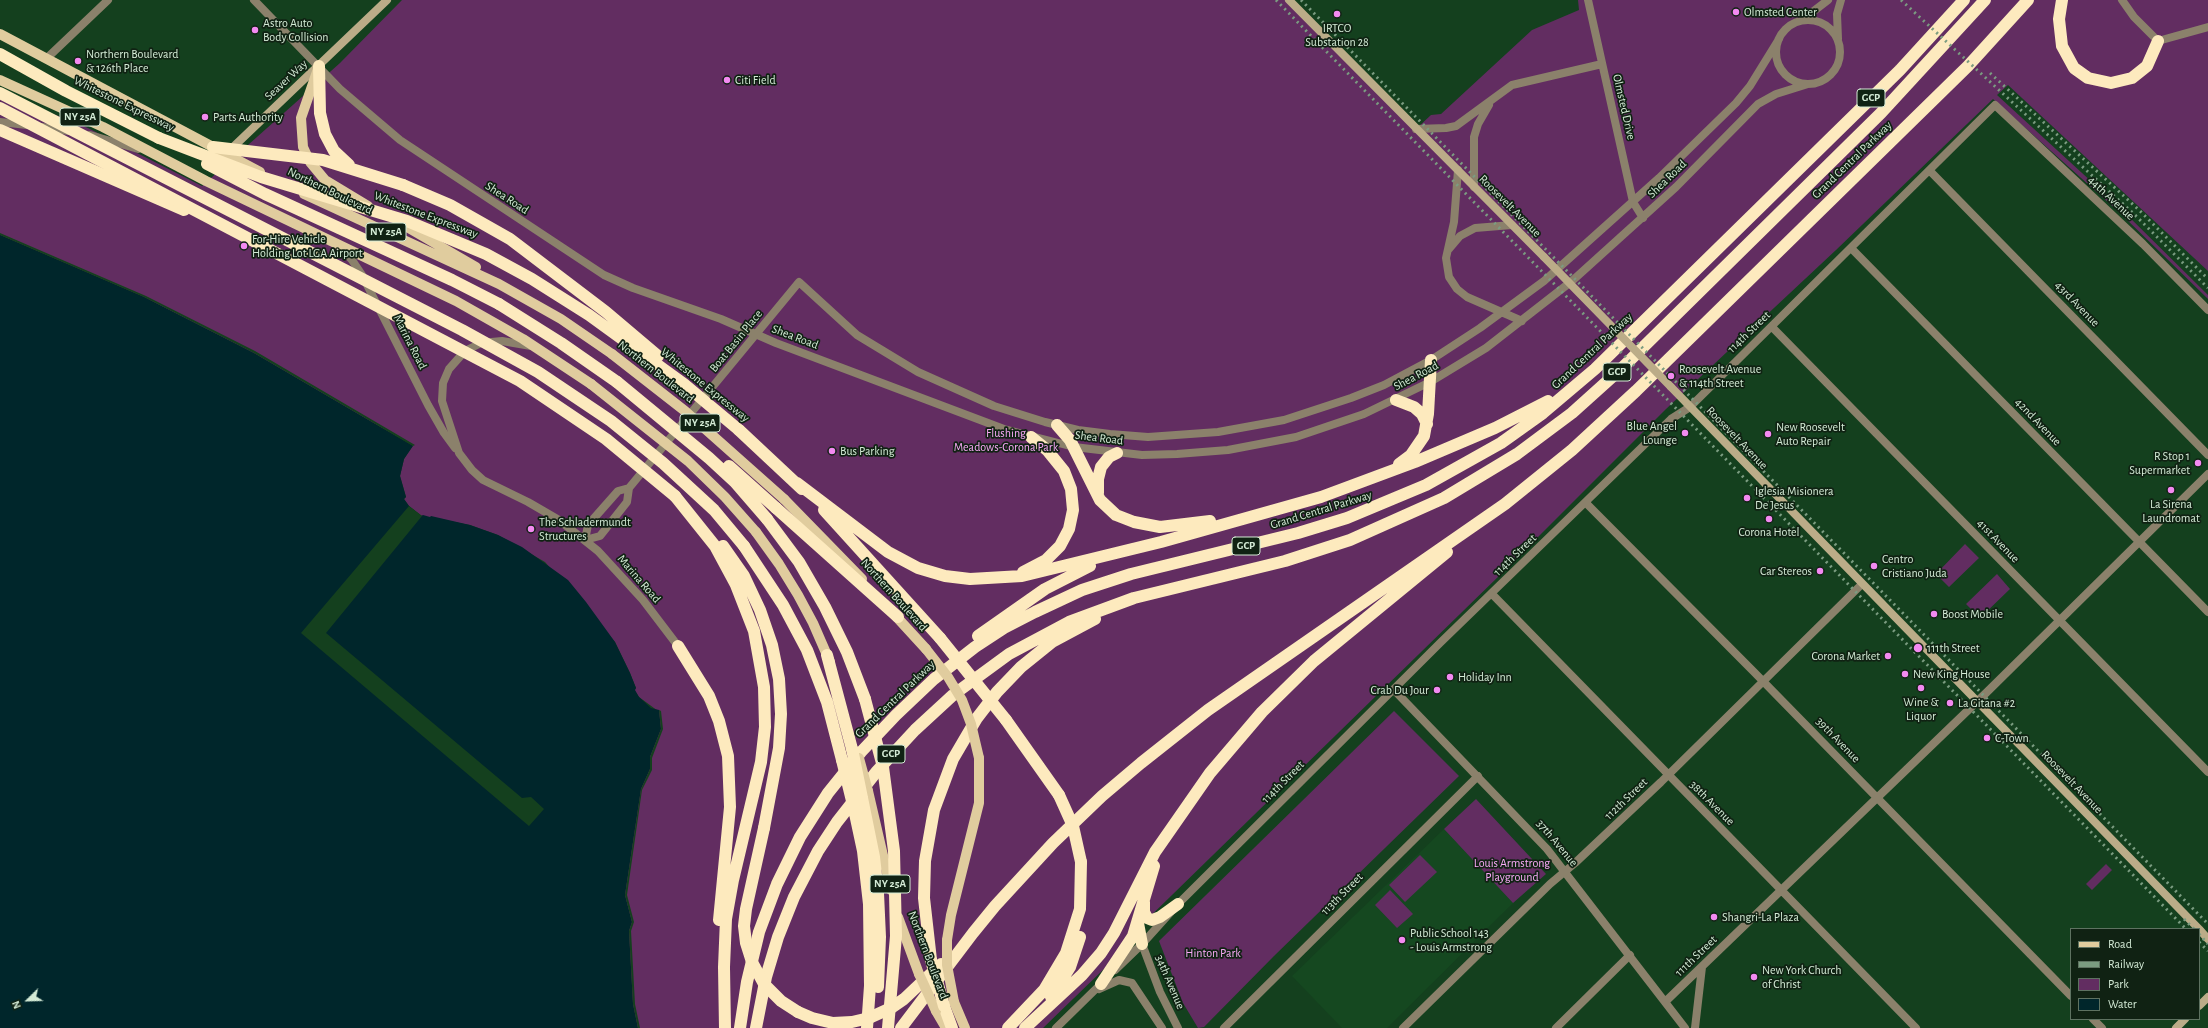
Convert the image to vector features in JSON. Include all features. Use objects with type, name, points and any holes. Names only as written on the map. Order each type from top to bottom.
[{"type":"highway","points":[[1929,38],[1958,0]]},
{"type":"highway","name":"Grand Central Parkway","points":[[740,1028],[754,949],[766,910],[784,868],[800,837],[828,793],[861,752],[896,715],[934,679],[970,650],[1004,628],[1045,607],[1114,579],[1309,530],[1395,500],[1441,478],[1501,443],[1543,413],[1595,369],[1807,162],[1929,38],[1964,0]]},
{"type":"highway","name":"Grand Central Parkway","points":[[756,1028],[762,996],[774,950],[802,882],[836,822],[891,755],[948,699],[980,673],[1008,654],[1069,622],[1102,608],[1151,593],[1285,561],[1355,538],[1444,498],[1488,473],[1530,444],[1580,406],[1633,356],[1881,113],[1985,0]]},
{"type":"highway","name":"Grand Central Parkway","points":[[901,1028],[972,933],[1029,868],[1065,831],[1115,785],[1167,741],[1241,687],[1519,493],[1572,450],[1631,396],[1968,66],[2028,0]]},
{"type":"highway","points":[[2062,0],[2058,19],[2062,46],[2074,68],[2088,78],[2111,83],[2132,78],[2142,70],[2150,60],[2158,41]]},
{"type":"highway","name":"Whitestone Expressway","points":[[0,54],[59,88],[159,138],[261,177],[407,221],[486,254],[536,282],[594,319],[679,381],[739,430],[797,483]]},
{"type":"highway","points":[[319,66],[320,113],[325,134],[334,151],[355,169]]},
{"type":"highway","points":[[0,93],[462,330],[538,372],[611,421],[663,463],[714,510],[744,546],[775,590],[804,645],[827,702],[854,809],[864,857],[870,904],[874,986],[872,1028]]},
{"type":"highway","points":[[0,108],[520,381],[593,429],[675,496],[747,583],[762,615],[773,650],[779,680],[781,714],[779,748],[764,828],[746,909],[746,943],[752,962],[762,980],[776,997],[798,1012],[817,1020],[837,1023],[861,1020],[882,1012],[908,996],[972,933]]},
{"type":"highway","points":[[0,130],[254,242]]},
{"type":"highway","points":[[159,138],[249,186],[484,296],[551,337],[701,442],[898,618]]},
{"type":"highway","points":[[213,147],[228,152],[307,157],[355,169],[402,185],[466,213],[524,249],[632,334],[739,430]]},
{"type":"highway","points":[[1345,488],[1407,459],[1422,441],[1427,424],[1431,360]]},
{"type":"highway","points":[[797,483],[884,549],[908,564],[951,577],[976,579],[1002,578],[1034,574],[1161,542],[1276,509],[1345,488],[1410,465],[1518,417],[1557,395],[1595,369]]},
{"type":"highway","points":[[617,382],[710,458],[767,519],[798,562],[825,607],[847,652],[865,699],[883,767],[894,850],[896,936],[888,1028]]},
{"type":"highway","points":[[1396,400],[1414,407],[1427,424]]},
{"type":"highway","points":[[1057,425],[1065,433],[1074,447],[1103,503],[1116,515],[1129,521],[1165,527],[1198,523],[1276,509]]},
{"type":"highway","points":[[1002,578],[1023,572],[1050,557],[1062,542],[1071,519],[1073,499],[1066,476],[1051,454],[1031,437]]},
{"type":"highway","points":[[1103,503],[1098,488],[1100,471],[1106,461],[1117,453]]},
{"type":"highway","points":[[797,483],[940,638],[1006,720],[1059,795],[1073,826],[1081,862],[1084,909],[1081,931],[1075,955],[1067,972],[1052,996],[1024,1028]]},
{"type":"highway","points":[[1024,1028],[1082,975],[1105,949],[1150,862],[1170,831],[1219,763],[1284,688],[1519,493]]},
{"type":"highway","points":[[896,715],[918,688],[945,662],[1032,597],[1081,570],[1161,542]]},
{"type":"highway","points":[[724,1028],[726,919],[732,885],[760,769],[765,716],[763,679],[756,639],[730,563]]},
{"type":"highway","points":[[952,1028],[931,960],[924,898],[927,845],[940,792],[960,745],[994,696],[1032,658],[1073,630],[1151,593]]},
{"type":"highway","points":[[678,646],[701,680],[712,704],[724,738],[729,764],[730,807],[719,934],[724,1028]]},
{"type":"highway","points":[[827,654],[854,747],[865,794],[878,893],[880,933],[874,986],[867,1028]]},
{"type":"highway","points":[[1101,984],[1129,942],[1138,920],[1153,870],[1170,831]]},
{"type":"highway","points":[[1008,1028],[1044,990],[1066,953],[1080,909],[1081,862]]},
{"type":"highway","points":[[1144,899],[1144,912],[1147,918],[1152,920],[1160,917],[1178,904]]},
{"type":"highway","points":[[1138,920],[1142,944]]},
{"type":"main road","name":"Seaver Way","points":[[206,181],[209,171],[228,152],[387,0]]},
{"type":"main road","name":"Roosevelt Avenue","points":[[1289,0],[1544,257],[2198,928]]},
{"type":"main road","name":"NY 25A","points":[[0,34],[213,147]]},
{"type":"main road","points":[[319,66],[301,118],[301,141],[307,157],[317,172],[334,187],[432,241],[546,310]]},
{"type":"main road","name":"NY 25A","points":[[0,80],[102,128],[206,181],[456,301],[539,349],[591,384],[688,461],[725,497],[756,532],[779,564],[798,595],[827,654]]},
{"type":"main road","name":"Northern Boulevard","points":[[228,152],[327,205],[488,279],[546,310],[612,354],[694,418],[784,499],[831,546],[926,649],[948,677],[966,708],[974,732],[979,758],[979,803],[951,915],[947,940],[945,1006],[946,1028]]},
{"type":"main road","name":"Northern Boulevard","points":[[865,794],[900,922],[919,974],[964,1028]]},
{"type":"main road","name":"Roosevelt Avenue","points":[[2200,930],[2208,938]]},
{"type":"main road","points":[[2200,1005],[2208,997]]},
{"type":"main road","points":[[2176,1028],[2184,1020]]},
{"type":"street","points":[[46,59],[108,0]]},
{"type":"street","points":[[254,0],[319,66]]},
{"type":"street","name":"Olmsted Drive","points":[[1588,0],[1633,202],[1643,218]]},
{"type":"street","points":[[1828,0],[1801,21],[1786,29],[1779,39],[1776,53],[1781,68],[1795,81],[1808,84],[1823,80],[1832,72],[1838,60],[1836,14],[1841,0]]},
{"type":"street","points":[[2122,0],[2134,17],[2158,41],[2208,27]]},
{"type":"street","points":[[1801,21],[1816,21],[1826,26],[1833,33],[1838,42]]},
{"type":"street","name":"Shea Road","points":[[799,282],[857,335],[901,363],[948,388],[987,404],[1057,425],[1110,434],[1148,436],[1194,434],[1251,427],[1303,415],[1340,403],[1384,385],[1431,360],[1503,312],[1544,281],[1699,141],[1743,95],[1779,39]]},
{"type":"street","points":[[1416,129],[1446,128],[1456,126],[1507,88],[1519,83],[1602,64]]},
{"type":"street","name":"Shea Road","points":[[319,66],[360,107],[415,151],[604,275],[633,288],[721,319],[756,335],[979,420],[1031,437],[1074,447],[1117,453],[1177,454],[1228,450],[1262,444],[1330,427],[1396,400],[1430,382],[1486,348],[1572,281],[1643,218],[1695,169],[1758,104],[1776,94],[1808,84]]},
{"type":"street","points":[[1474,187],[1474,138],[1478,124],[1491,101]]},
{"type":"street","name":"114th Street","points":[[1056,1028],[1142,944],[1178,904],[1394,690],[1671,419],[1690,407],[1996,105]]},
{"type":"street","name":"44th Avenue","points":[[1996,105],[2143,244],[2208,310]]},
{"type":"street","points":[[0,122],[96,137],[160,157]]},
{"type":"street","points":[[1458,170],[1455,218],[1448,251],[1447,271],[1456,289],[1467,297],[1522,321]]},
{"type":"street","name":"43rd Avenue","points":[[1930,171],[2208,455]]},
{"type":"street","points":[[1448,251],[1460,236],[1470,230],[1481,227],[1512,226]]},
{"type":"street","name":"Marina Road","points":[[336,244],[348,254],[362,275],[430,409],[444,433],[472,470],[483,480],[544,511],[585,540],[622,576],[678,646]]},
{"type":"street","name":"42nd Avenue","points":[[1851,248],[2208,612]]},
{"type":"street","name":"Boat Basin Place","points":[[629,488],[618,491],[588,525],[585,540],[600,536],[627,502],[629,488],[799,282]]},
{"type":"street","name":"41st Avenue","points":[[1772,327],[2208,772]]},
{"type":"street","name":"Marina Road","points":[[460,453],[444,410],[441,396],[443,383],[454,363],[470,348],[488,342],[517,343],[539,349]]},
{"type":"street","name":"111th Street","points":[[1665,1002],[1977,702],[2208,474]]},
{"type":"street","name":"39th Avenue","points":[[1586,503],[1763,681],[2070,995]]},
{"type":"street","name":"112th Street","points":[[1403,1028],[1550,884],[1566,872],[1667,776],[1862,584]]},
{"type":"street","name":"38th Avenue","points":[[1492,594],[1667,776],[1916,1028]]},
{"type":"street","name":"37th Avenue","points":[[1394,690],[1535,834],[1566,872],[1685,1028]]},
{"type":"street","name":"113th Street","points":[[1224,1028],[1478,776]]},
{"type":"street","name":"34th Avenue","points":[[1142,944],[1160,992],[1178,1028]]},
{"type":"street","points":[[1556,1028],[1630,956]]},
{"type":"street","points":[[1695,1028],[1702,967]]},
{"type":"street","points":[[1090,995],[1113,982],[1130,982],[1136,988],[1162,1028]]},
{"type":"street","points":[[2094,1020],[2102,1028]]},
{"type":"shaded area","name":"Public School 143 - Louis Armstrong","points":[[1444,829],[1513,903],[1387,1028],[1342,1028],[1292,976]]},
{"type":"green space","name":"Flushing Meadows-Corona Park","points":[[402,0],[1289,0],[1416,129],[1431,115],[1441,114],[1532,30],[1579,10],[1578,0],[2208,0],[2208,271],[2008,85],[1997,95],[2118,206],[2208,295],[2208,299],[2119,212],[1993,99],[1836,250],[1666,409],[1501,574],[1130,936],[1105,968],[1043,1028],[607,1028],[602,938],[658,711],[639,697],[634,690],[636,688],[615,642],[545,562],[498,535],[470,525],[422,516],[409,506],[404,499],[406,497],[400,476],[404,459],[413,445],[144,297],[0,235],[0,88],[36,108],[78,123],[202,186],[340,63]]},
{"type":"green space","points":[[1965,544],[1979,558],[1949,587],[1936,574]]},
{"type":"green space","points":[[1997,574],[2010,589],[1980,618],[1966,604]]},
{"type":"green space","name":"Hinton Park","points":[[1394,711],[1459,776],[1274,956],[1204,1027],[1198,1028],[1183,1003],[1159,941]]},
{"type":"green space","name":"Louis Armstrong Playground","points":[[1476,799],[1546,874],[1513,903],[1444,829]]},
{"type":"green space","points":[[1420,855],[1437,872],[1405,902],[1389,885]]},
{"type":"green space","points":[[2106,864],[2112,870],[2092,890],[2086,884]]},
{"type":"green space","points":[[1390,890],[1413,914],[1397,928],[1375,905]]},
{"type":"water","points":[[0,235],[144,297],[254,353],[413,446],[404,459],[400,476],[406,497],[404,499],[409,506],[421,516],[431,516],[470,525],[498,535],[522,547],[568,580],[586,602],[615,642],[630,673],[636,688],[635,690],[639,697],[651,708],[659,710],[661,729],[650,757],[650,769],[641,789],[625,895],[632,922],[629,931],[633,1004],[638,1028],[0,1028]]},
{"type":"pier","points":[[0,233],[146,296],[255,351],[415,445],[413,446],[254,353],[144,297],[0,235]]},
{"type":"pier","points":[[409,506],[422,516],[326,633],[522,798],[531,797],[544,809],[529,826],[301,633]]},
{"type":"pier","points":[[659,710],[661,711],[663,729],[652,758],[652,770],[642,790],[627,895],[634,922],[631,931],[635,1004],[640,1028],[638,1028],[633,1004],[629,931],[632,922],[625,895],[641,789],[650,769],[650,757],[661,729]]},
{"type":"railway","points":[[1276,0],[2185,928]]},
{"type":"railway","points":[[1301,0],[2208,924]]},
{"type":"railway","points":[[1901,0],[2135,215],[2208,288]]},
{"type":"railway","points":[[1990,73],[2139,210],[2208,279]]},
{"type":"railway","points":[[2184,919],[2193,928]]},
{"type":"railway","points":[[2200,935],[2208,944]]},
{"type":"railway","points":[[2200,943],[2208,951]]},
{"type":"place","name":"Olmsted Center","points":[[1736,12]]},
{"type":"place","name":"IRTCO Substation 28","points":[[1337,14]]},
{"type":"place","name":"Astro Auto Body Collision","points":[[255,30]]},
{"type":"place","name":"Northern Boulevard & 126th Place","points":[[78,61]]},
{"type":"place","name":"Citi Field","points":[[727,80]]},
{"type":"place","name":"Parts Authority","points":[[205,117]]},
{"type":"place","name":"For-Hire Vehicle Holding Lot LGA Airport","points":[[244,246]]},
{"type":"place","name":"Roosevelt Avenue & 114th Street","points":[[1671,376]]},
{"type":"place","name":"Blue Angel Lounge","points":[[1685,433]]},
{"type":"place","name":"New Roosevelt Auto Repair","points":[[1768,434]]},
{"type":"place","name":"Bus Parking","points":[[832,451]]},
{"type":"place","name":"R Stop 1 Supermarket","points":[[2198,463]]},
{"type":"place","name":"La Sirena Laundromat","points":[[2171,490]]},
{"type":"place","name":"Iglesia Misionera De Jesus","points":[[1747,498]]},
{"type":"place","name":"Corona Hotel","points":[[1769,519]]},
{"type":"place","name":"The Schladermundt Structures","points":[[531,529]]},
{"type":"place","name":"Centro Cristiano Juda","points":[[1874,566]]},
{"type":"place","name":"Car Stereos","points":[[1820,571]]},
{"type":"place","name":"Boost Mobile","points":[[1934,614]]},
{"type":"place","name":"111th Street","points":[[1918,648]]},
{"type":"place","name":"Corona Market","points":[[1888,656]]},
{"type":"place","name":"New King House","points":[[1905,674]]},
{"type":"place","name":"Holiday Inn","points":[[1450,677]]},
{"type":"place","name":"Wine & Liquor","points":[[1921,688]]},
{"type":"place","name":"Crab Du Jour","points":[[1437,690]]},
{"type":"place","name":"La Gitana #2","points":[[1950,703]]},
{"type":"place","name":"C-Town","points":[[1987,738]]},
{"type":"place","name":"Shangri-La Plaza","points":[[1714,917]]},
{"type":"place","name":"Public School 143 - Louis Armstrong","points":[[1402,940]]},
{"type":"place","name":"New York Church of Christ","points":[[1754,977]]}]
